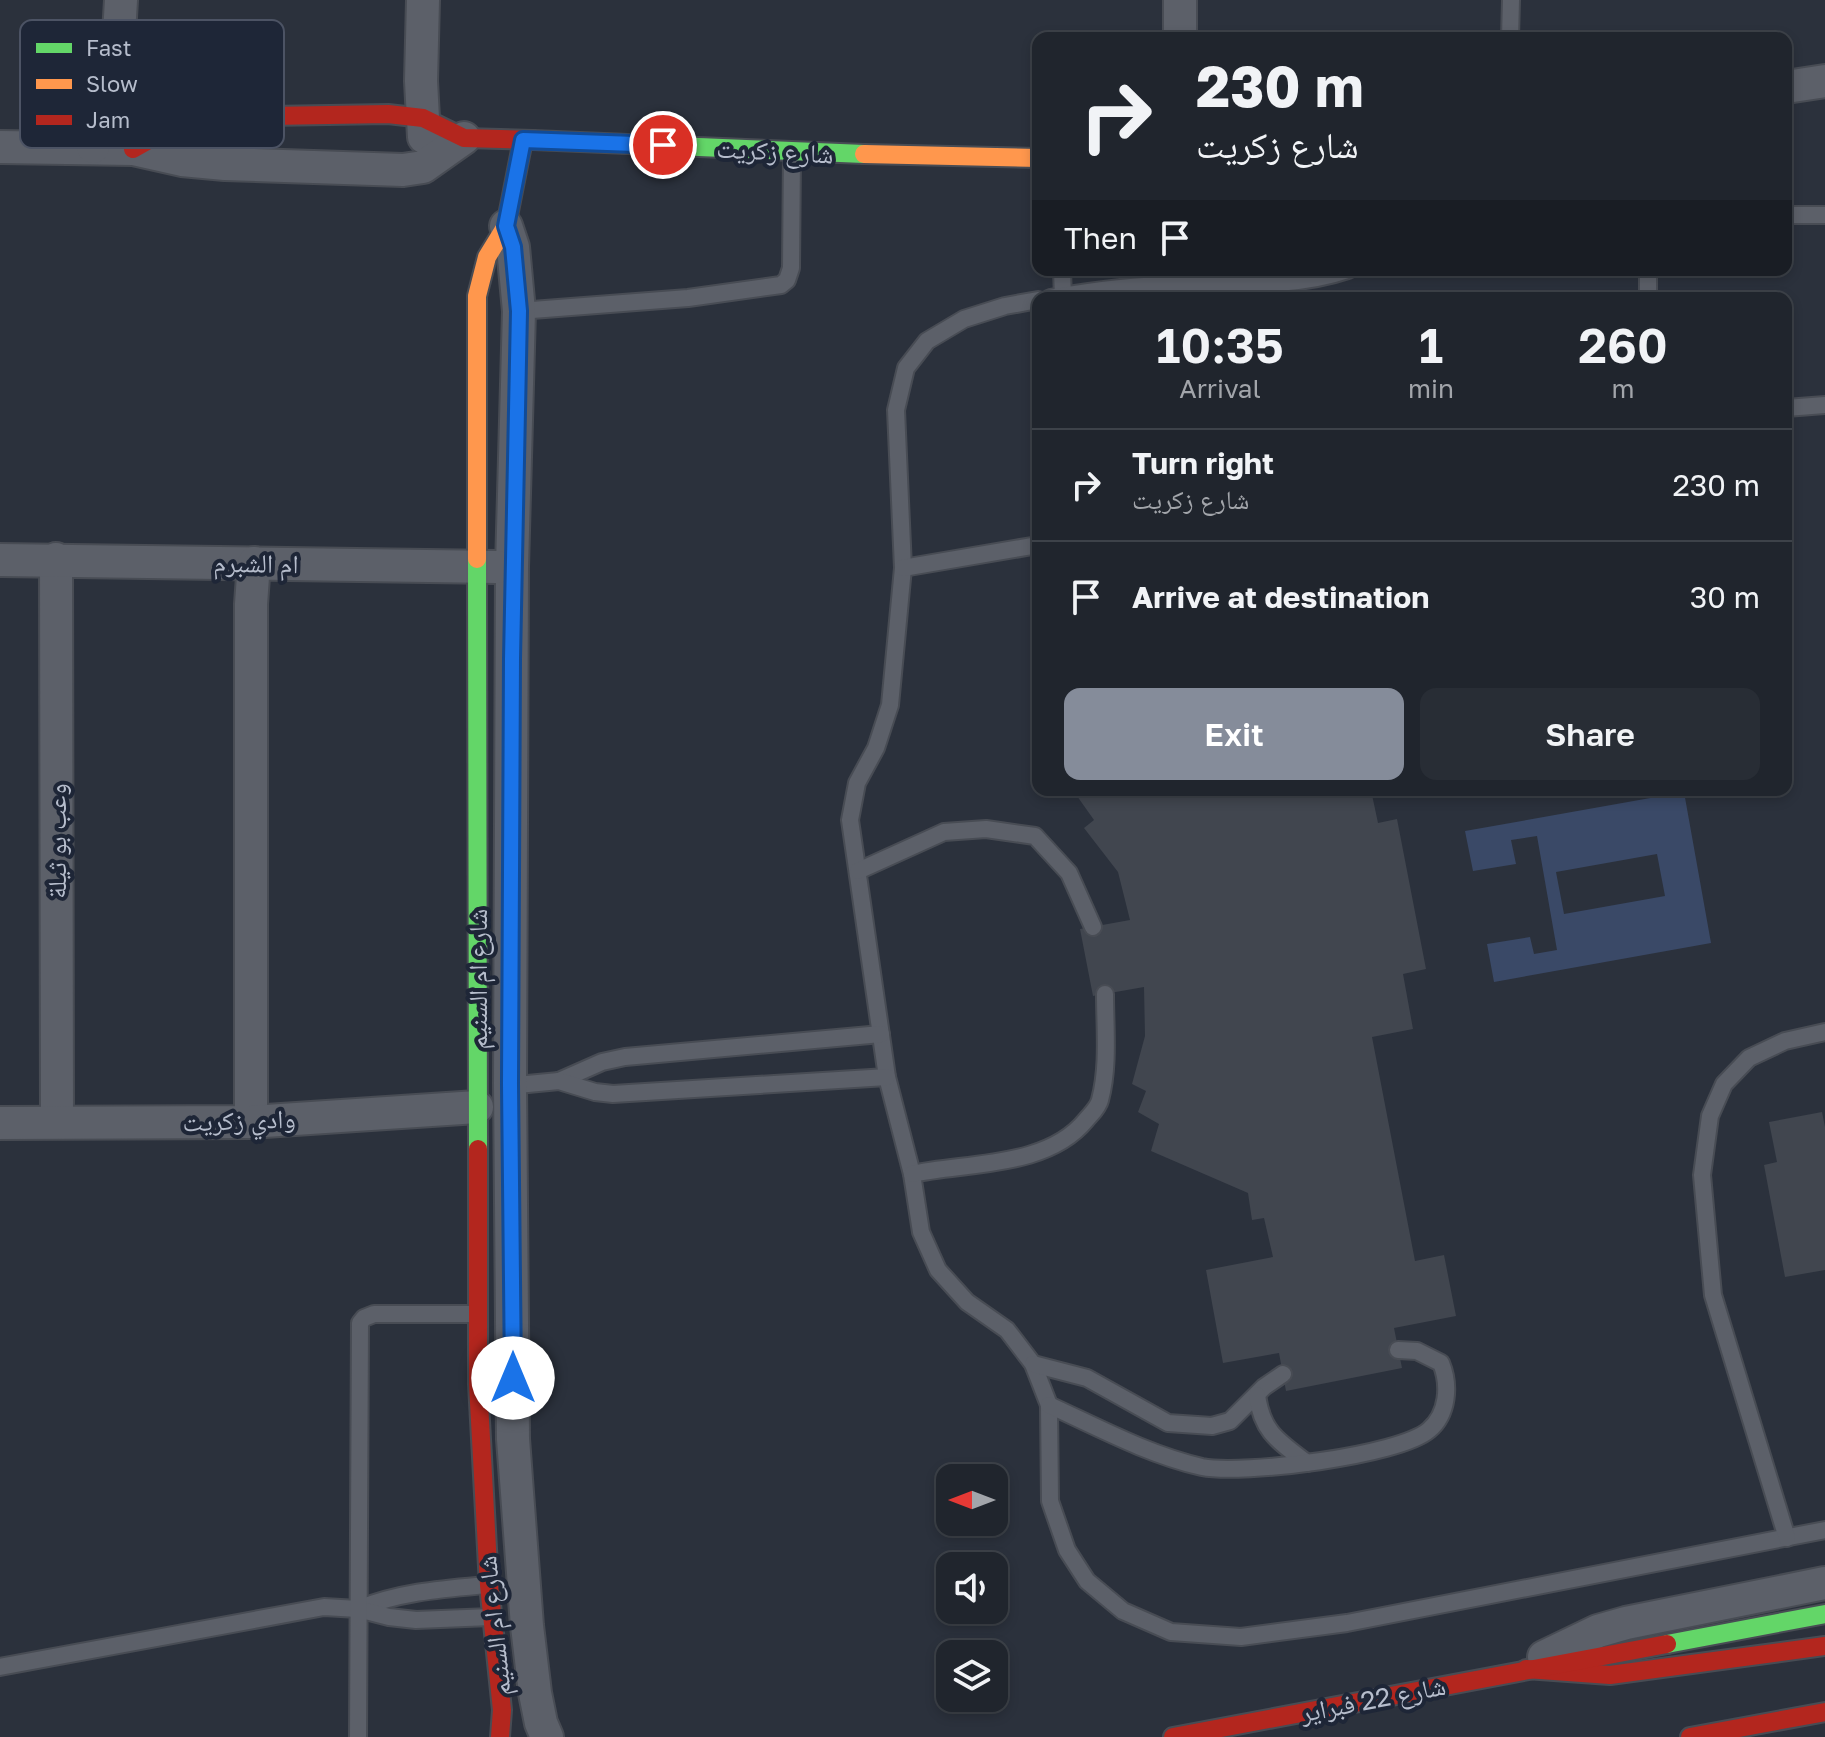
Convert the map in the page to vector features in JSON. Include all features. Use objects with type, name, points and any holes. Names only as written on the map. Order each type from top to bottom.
[{"type":"main road","name":"شارع زكريت","points":[[284,116],[388,114],[423,118],[464,138],[635,143],[792,153],[1032,158]]},
{"type":"main road","name":"شارع ام السنيم","points":[[500,1737],[502,1710],[481,1471],[477,1314],[477,296],[487,257],[506,226],[523,140]]},
{"type":"main road","name":"شارع 22 فبراير","points":[[1173,1737],[1825,1614]]},
{"type":"main road","points":[[1526,1669],[1610,1675],[1825,1646]]},
{"type":"main road","points":[[1690,1737],[1825,1712]]},
{"type":"street","points":[[120,20],[121,0]]},
{"type":"street","points":[[423,0],[423,167]]},
{"type":"street","points":[[1180,0],[1180,32]]},
{"type":"street","points":[[1792,86],[1825,81]]},
{"type":"street","points":[[113,148],[225,164],[403,170],[423,167],[464,138]]},
{"type":"street","name":"شارع ام السنيم","points":[[506,226],[513,247],[519,311],[512,567],[510,1084],[513,1439],[535,1693],[547,1737]]},
{"type":"street","name":"وعب بو ثيلة","points":[[56,559],[57,1122]]},
{"type":"street","name":"ام الشبرم","points":[[0,560],[512,567]]},
{"type":"street","points":[[251,1122],[251,604],[254,563]]},
{"type":"street","name":"وادي زكريت","points":[[0,1123],[251,1122],[477,1107]]},
{"type":"street","name":"شارع 22 فبراير","points":[[1526,1669],[1548,1654],[1598,1631],[1825,1583]]},
{"type":"lane","points":[[1510,32],[1511,0]]},
{"type":"lane","points":[[519,311],[688,298],[781,285],[787,280],[791,268],[792,153]]},
{"type":"lane","points":[[1792,215],[1825,215]]},
{"type":"lane","points":[[1106,292],[1171,285],[1258,285],[1330,276]]},
{"type":"lane","points":[[1032,301],[964,319],[927,341],[906,368],[896,410],[903,568],[890,705],[876,748],[857,783],[850,820],[887,1077],[912,1174],[921,1232],[938,1270],[967,1302],[1007,1330],[1033,1364],[1049,1405],[1050,1501],[1067,1550],[1087,1581],[1123,1611],[1171,1632],[1241,1637],[1347,1623],[1825,1530]]},
{"type":"lane","points":[[1792,408],[1825,405]]},
{"type":"lane","points":[[903,568],[1032,546]]},
{"type":"lane","points":[[858,871],[944,832],[986,829],[1035,836],[1069,873],[1093,927]]},
{"type":"lane","points":[[912,1174],[945,1167],[994,1163],[1057,1146],[1077,1131],[1100,1104],[1105,1067],[1105,994]]},
{"type":"lane","points":[[1787,1538],[1713,1295],[1702,1175],[1710,1116],[1724,1084],[1749,1058],[1785,1041],[1825,1032]]},
{"type":"lane","points":[[477,1107],[510,1084],[559,1081],[602,1062],[625,1057],[881,1034]]},
{"type":"lane","points":[[559,1081],[613,1094],[887,1077]]},
{"type":"lane","points":[[358,1737],[360,1323],[374,1314],[477,1314]]},
{"type":"lane","points":[[1049,1405],[1158,1454],[1206,1468],[1307,1463],[1394,1446],[1427,1432],[1439,1419],[1446,1398],[1446,1375],[1441,1363],[1417,1351],[1398,1350]]},
{"type":"lane","points":[[1033,1364],[1087,1378],[1168,1423],[1212,1426],[1230,1421],[1283,1374]]},
{"type":"lane","points":[[1257,1395],[1260,1418],[1277,1439],[1307,1463]]},
{"type":"lane","points":[[358,1609],[383,1599],[415,1592],[489,1585]]},
{"type":"lane","points":[[0,1667],[324,1607],[358,1609],[416,1620],[492,1617]]},
{"type":"water","points":[[1662,796],[1685,796],[1711,943],[1494,982],[1487,944],[1530,937],[1534,954],[1557,950],[1537,836],[1511,840],[1516,864],[1473,871],[1465,831]],"holes":[[[1657,854],[1665,896],[1564,914],[1556,872]]]},
{"type":"building","points":[[1077,796],[1372,796],[1378,823],[1397,819],[1426,969],[1403,974],[1413,1029],[1372,1037],[1415,1261],[1444,1255],[1456,1316],[1394,1328],[1402,1368],[1286,1391],[1279,1353],[1223,1363],[1206,1270],[1273,1257],[1264,1218],[1252,1220],[1248,1193],[1151,1151],[1159,1124],[1138,1112],[1146,1091],[1132,1084],[1145,1036],[1144,987],[1093,996],[1080,929],[1130,920],[1118,872],[1084,828],[1094,820]]},
{"type":"building","points":[[1822,1112],[1825,1127],[1825,1270],[1785,1277],[1764,1165],[1777,1162],[1769,1122]]},
{"type":"traffic: fast","points":[[533,140],[864,154]]},
{"type":"traffic: fast","points":[[477,559],[478,1149]]},
{"type":"traffic: fast","points":[[1667,1644],[1825,1614]]},
{"type":"traffic: slow","points":[[477,559],[477,296],[487,257],[506,226],[523,140]]},
{"type":"traffic: slow","points":[[864,154],[1032,158]]},
{"type":"traffic: jam","points":[[284,116],[388,114],[423,118],[464,138],[533,140]]},
{"type":"traffic: jam","points":[[478,1149],[478,1384],[489,1585],[502,1710],[500,1737]]},
{"type":"traffic: jam","points":[[1173,1737],[1667,1644]]},
{"type":"traffic: jam","points":[[1526,1669],[1610,1675],[1825,1646]]},
{"type":"traffic: jam","points":[[1690,1737],[1825,1712]]},
{"type":"route","points":[[513,1378],[510,1084],[512,567],[519,311],[513,247],[506,226],[523,140],[663,145]]}]
